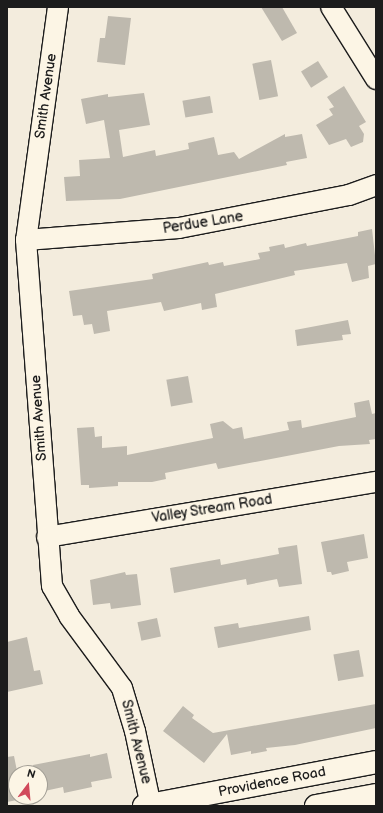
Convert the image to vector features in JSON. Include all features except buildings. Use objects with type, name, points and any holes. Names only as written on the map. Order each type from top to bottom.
[{"type":"main road","name":"Providence Road","points":[[149,806],[376,762]]},
{"type":"main road","points":[[316,806],[376,795]]},
{"type":"street","name":"Smith Avenue","points":[[58,7],[26,240],[52,586],[69,616],[122,688],[135,731],[149,806]]},
{"type":"street","points":[[331,7],[376,79]]},
{"type":"street","name":"Perdue Lane","points":[[26,240],[179,228],[349,195],[376,184]]},
{"type":"street","name":"Valley Stream Road","points":[[48,537],[376,482]]}]
